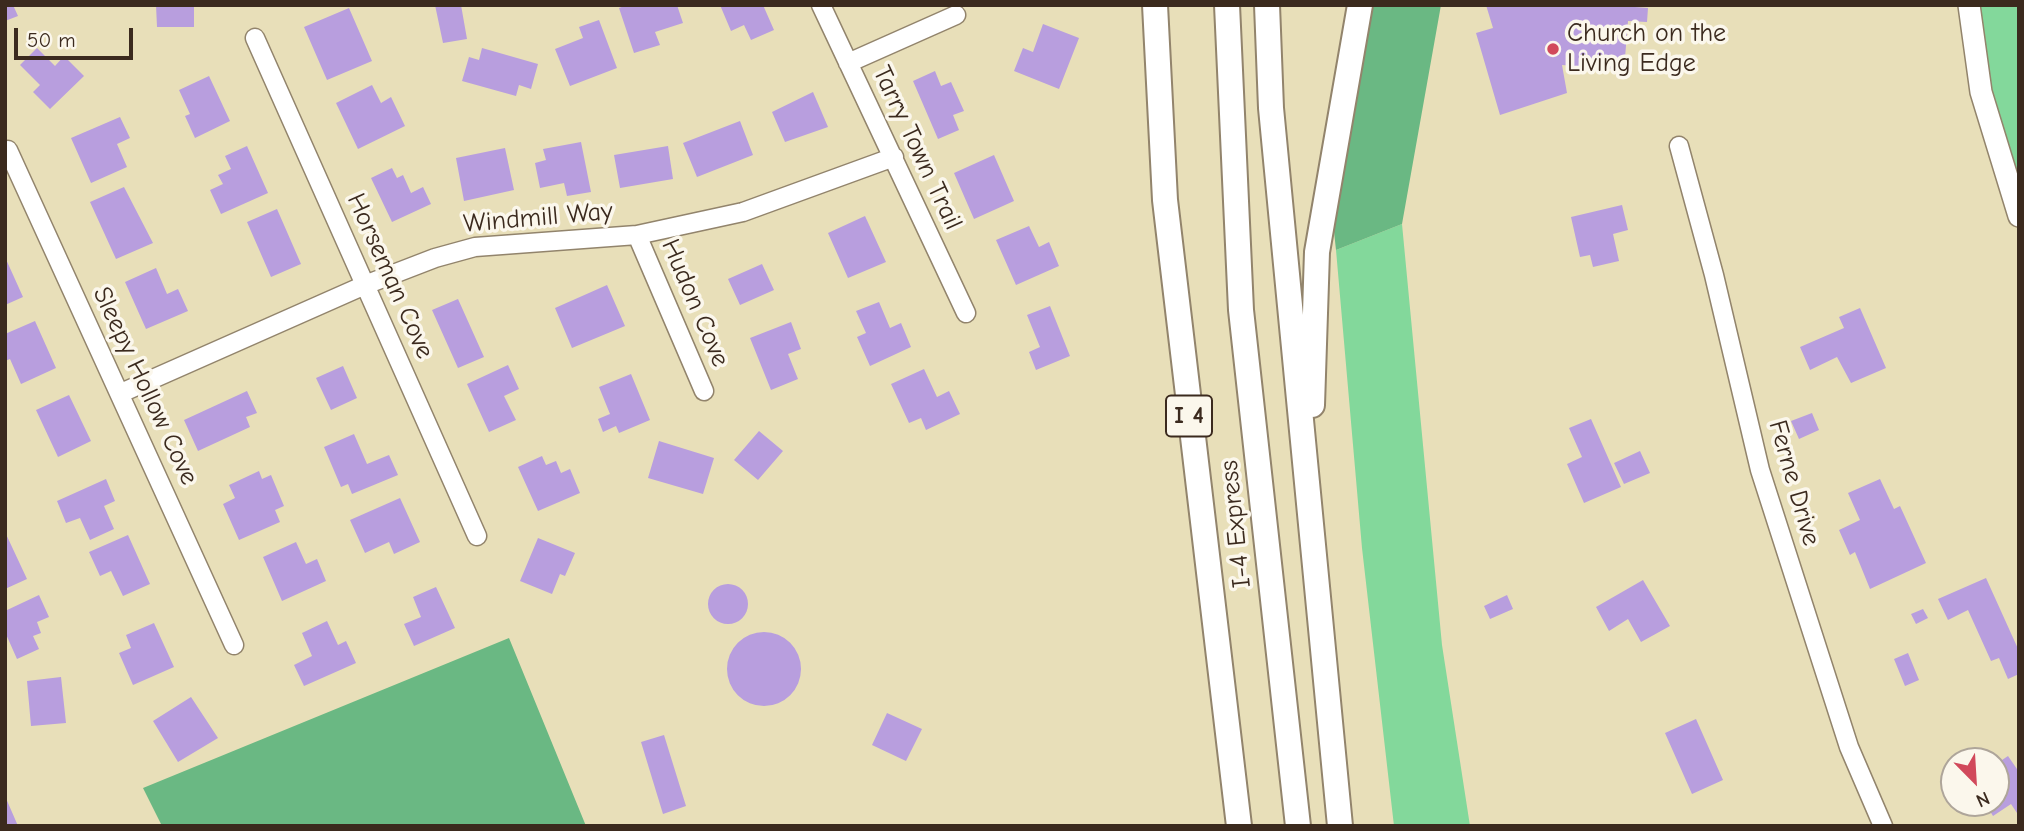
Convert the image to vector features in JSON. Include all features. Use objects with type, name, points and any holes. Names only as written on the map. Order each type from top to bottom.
[{"type":"highway","name":"I 4","points":[[1155,5],[1165,200],[1239,826]]},
{"type":"highway","name":"I-4 Express","points":[[1227,5],[1241,310],[1298,826]]},
{"type":"highway","points":[[1268,5],[1270,108],[1340,826]]},
{"type":"highway","points":[[1322,649],[1330,597],[1312,417],[1317,252],[1360,5]]},
{"type":"main road","points":[[1969,5],[1981,92],[2019,216]]},
{"type":"street","name":"Tarry Town Trail","points":[[821,5],[966,313]]},
{"type":"street","points":[[848,63],[956,15]]},
{"type":"street","name":"Horseman Cove","points":[[255,38],[477,536]]},
{"type":"street","name":"Ferne Drive","points":[[1679,146],[1714,275],[1760,470],[1849,747],[1883,826]]},
{"type":"street","name":"Sleepy Hollow Cove","points":[[8,150],[234,645]]},
{"type":"street","name":"Windmill Way","points":[[121,393],[365,285],[435,258],[475,247],[637,235],[743,212],[894,157]]},
{"type":"street","name":"Hudon Cove","points":[[637,235],[704,391]]},
{"type":"green space","points":[[1369,5],[1441,5],[1402,224],[1336,250],[1332,213]]},
{"type":"green space","points":[[1978,5],[2019,5],[2019,192],[1989,91]]},
{"type":"green space","points":[[1402,224],[1442,645],[1470,826],[1394,826],[1362,548],[1336,250]]},
{"type":"green space","points":[[509,638],[586,826],[162,826],[143,788]]},
{"type":"building","points":[[5,5],[13,5],[18,16],[5,21]]},
{"type":"building","points":[[156,5],[194,5],[194,27],[157,27]]},
{"type":"building","points":[[435,5],[461,5],[467,39],[443,43]]},
{"type":"building","points":[[627,5],[677,5],[683,23],[655,32],[660,45],[634,53],[619,8]]},
{"type":"building","points":[[720,5],[763,5],[774,30],[751,40],[744,25],[731,31]]},
{"type":"building","name":"Church on the Living Edge","points":[[1486,5],[1609,5],[1648,8],[1647,22],[1628,21],[1624,70],[1562,65],[1567,93],[1500,115],[1476,33],[1493,28]]},
{"type":"building","points":[[349,8],[372,61],[327,80],[304,27]]},
{"type":"building","points":[[599,20],[617,68],[570,86],[555,49],[583,38],[579,27]]},
{"type":"building","points":[[1043,24],[1079,38],[1059,89],[1014,71],[1023,48],[1033,52]]},
{"type":"building","points":[[37,48],[55,66],[64,56],[84,76],[50,109],[33,92],[40,85],[20,65]]},
{"type":"building","points":[[482,48],[538,64],[531,89],[519,85],[516,96],[462,81],[469,57],[479,60]]},
{"type":"building","points":[[935,71],[941,86],[951,82],[964,111],[953,115],[959,130],[938,139],[913,81]]},
{"type":"building","points":[[209,76],[230,121],[195,138],[185,116],[190,114],[179,90]]},
{"type":"building","points":[[372,85],[381,103],[391,97],[405,126],[358,149],[336,103]]},
{"type":"building","points":[[813,92],[828,127],[785,142],[772,112]]},
{"type":"building","points":[[120,117],[130,138],[117,144],[127,167],[91,183],[71,138]]},
{"type":"building","points":[[740,121],[753,155],[697,177],[683,143]]},
{"type":"building","points":[[581,142],[591,192],[567,196],[564,183],[540,188],[535,163],[546,160],[543,149]]},
{"type":"building","points":[[247,146],[268,193],[221,214],[210,190],[223,184],[218,175],[231,169],[225,156]]},
{"type":"building","points":[[668,146],[673,179],[620,188],[614,155]]},
{"type":"building","points":[[505,148],[514,190],[464,201],[456,158]]},
{"type":"building","points":[[994,155],[1014,201],[974,219],[954,173]]},
{"type":"building","points":[[392,168],[397,178],[403,175],[411,193],[423,187],[431,204],[392,222],[371,178]]},
{"type":"building","points":[[124,187],[153,243],[116,259],[90,202]]},
{"type":"building","points":[[1622,205],[1628,230],[1613,234],[1619,261],[1593,267],[1590,255],[1580,257],[1571,217]]},
{"type":"building","points":[[277,209],[301,264],[271,277],[247,222]]},
{"type":"building","points":[[865,216],[886,262],[848,278],[828,233]]},
{"type":"building","points":[[1029,226],[1039,247],[1049,242],[1059,266],[1016,285],[996,240]]},
{"type":"building","points":[[5,257],[23,297],[5,305]]},
{"type":"building","points":[[762,264],[774,290],[740,305],[728,279]]},
{"type":"building","points":[[156,268],[167,294],[178,289],[188,311],[146,329],[125,282]]},
{"type":"building","points":[[607,285],[625,326],[572,348],[555,308]]},
{"type":"building","points":[[458,299],[484,357],[458,368],[432,310]]},
{"type":"building","points":[[879,302],[890,328],[901,323],[911,347],[870,366],[857,337],[866,333],[856,311]]},
{"type":"building","points":[[1050,306],[1070,356],[1036,370],[1029,352],[1040,347],[1027,315]]},
{"type":"building","points":[[1860,308],[1886,368],[1851,383],[1837,357],[1810,370],[1800,347],[1844,328],[1839,317]]},
{"type":"building","points":[[35,321],[56,368],[21,384],[10,359],[5,361],[5,334]]},
{"type":"building","points":[[791,322],[801,349],[788,354],[798,379],[771,390],[750,338]]},
{"type":"building","points":[[508,365],[519,389],[504,396],[516,420],[489,432],[467,384]]},
{"type":"building","points":[[343,366],[357,398],[331,410],[316,378]]},
{"type":"building","points":[[924,369],[937,397],[949,391],[960,414],[926,430],[921,418],[909,423],[891,384]]},
{"type":"building","points":[[631,374],[650,420],[619,433],[616,426],[603,432],[598,419],[610,414],[599,387]]},
{"type":"building","points":[[247,391],[257,413],[246,417],[250,427],[198,451],[184,420]]},
{"type":"building","points":[[69,395],[91,441],[58,457],[36,410]]},
{"type":"building","points":[[1812,413],[1819,430],[1799,439],[1791,421]]},
{"type":"building","points":[[1591,419],[1621,487],[1584,503],[1567,464],[1582,457],[1569,428]]},
{"type":"building","points":[[759,431],[783,451],[758,480],[734,460]]},
{"type":"building","points":[[354,434],[367,464],[389,455],[398,475],[352,494],[348,484],[341,487],[324,447]]},
{"type":"building","points":[[659,441],[714,458],[703,494],[648,478]]},
{"type":"building","points":[[1640,451],[1650,473],[1624,484],[1614,463]]},
{"type":"building","points":[[542,456],[546,465],[556,461],[561,473],[570,469],[580,493],[538,511],[518,467]]},
{"type":"building","points":[[259,471],[262,479],[271,475],[284,506],[275,510],[280,522],[239,540],[223,504],[235,498],[229,485]]},
{"type":"building","points":[[106,479],[115,501],[104,506],[114,529],[90,540],[80,518],[66,523],[57,501]]},
{"type":"building","points":[[1880,479],[1894,509],[1900,506],[1926,563],[1870,589],[1855,552],[1850,555],[1839,530],[1860,520],[1848,493]]},
{"type":"building","points":[[400,498],[420,542],[394,554],[389,542],[365,553],[350,520]]},
{"type":"building","points":[[5,532],[27,579],[5,589]]},
{"type":"building","points":[[128,535],[150,584],[123,596],[111,571],[100,576],[89,552]]},
{"type":"building","points":[[538,538],[575,553],[565,576],[560,574],[552,594],[520,581]]},
{"type":"building","points":[[296,542],[306,564],[317,559],[326,581],[282,601],[263,557]]},
{"type":"building","points":[[1986,578],[2019,651],[2019,674],[2008,679],[1999,658],[1991,661],[1968,610],[1948,620],[1938,599]]},
{"type":"building","points":[[1643,580],[1670,626],[1641,642],[1628,619],[1609,631],[1596,607]]},
{"type":"building","points":[[728,584],[736,585],[742,590],[747,596],[747,612],[742,618],[736,623],[728,624],[720,623],[714,618],[709,612],[708,604],[709,596],[714,590],[720,585]]},
{"type":"building","points":[[436,587],[455,628],[414,646],[404,624],[421,617],[413,597]]},
{"type":"building","points":[[39,595],[49,617],[37,622],[41,633],[33,636],[39,649],[17,659],[5,632],[5,611]]},
{"type":"building","points":[[1507,595],[1513,609],[1490,619],[1484,606]]},
{"type":"building","points":[[1923,609],[1928,618],[1916,624],[1911,614]]},
{"type":"building","points":[[327,621],[338,645],[346,641],[356,663],[304,686],[294,665],[312,656],[302,633]]},
{"type":"building","points":[[154,623],[174,667],[133,685],[119,653],[131,648],[126,635]]},
{"type":"building","points":[[764,632],[778,635],[790,643],[798,655],[801,669],[798,683],[790,695],[778,703],[764,706],[750,703],[738,695],[730,683],[727,669],[730,655],[738,643],[750,635]]},
{"type":"building","points":[[1908,653],[1919,680],[1905,686],[1894,659]]},
{"type":"building","points":[[61,677],[66,723],[31,726],[27,681]]},
{"type":"building","points":[[191,697],[218,738],[178,762],[153,721]]},
{"type":"building","points":[[887,713],[922,729],[906,761],[872,745]]},
{"type":"building","points":[[1696,719],[1723,780],[1692,794],[1665,733]]},
{"type":"building","points":[[664,735],[686,806],[663,814],[641,742]]},
{"type":"building","points":[[2010,759],[2019,772],[2019,816],[2011,804]]},
{"type":"building","points":[[5,796],[18,826],[5,826]]},
{"type":"place","name":"Church on the Living Edge","points":[[1553,49]]}]
